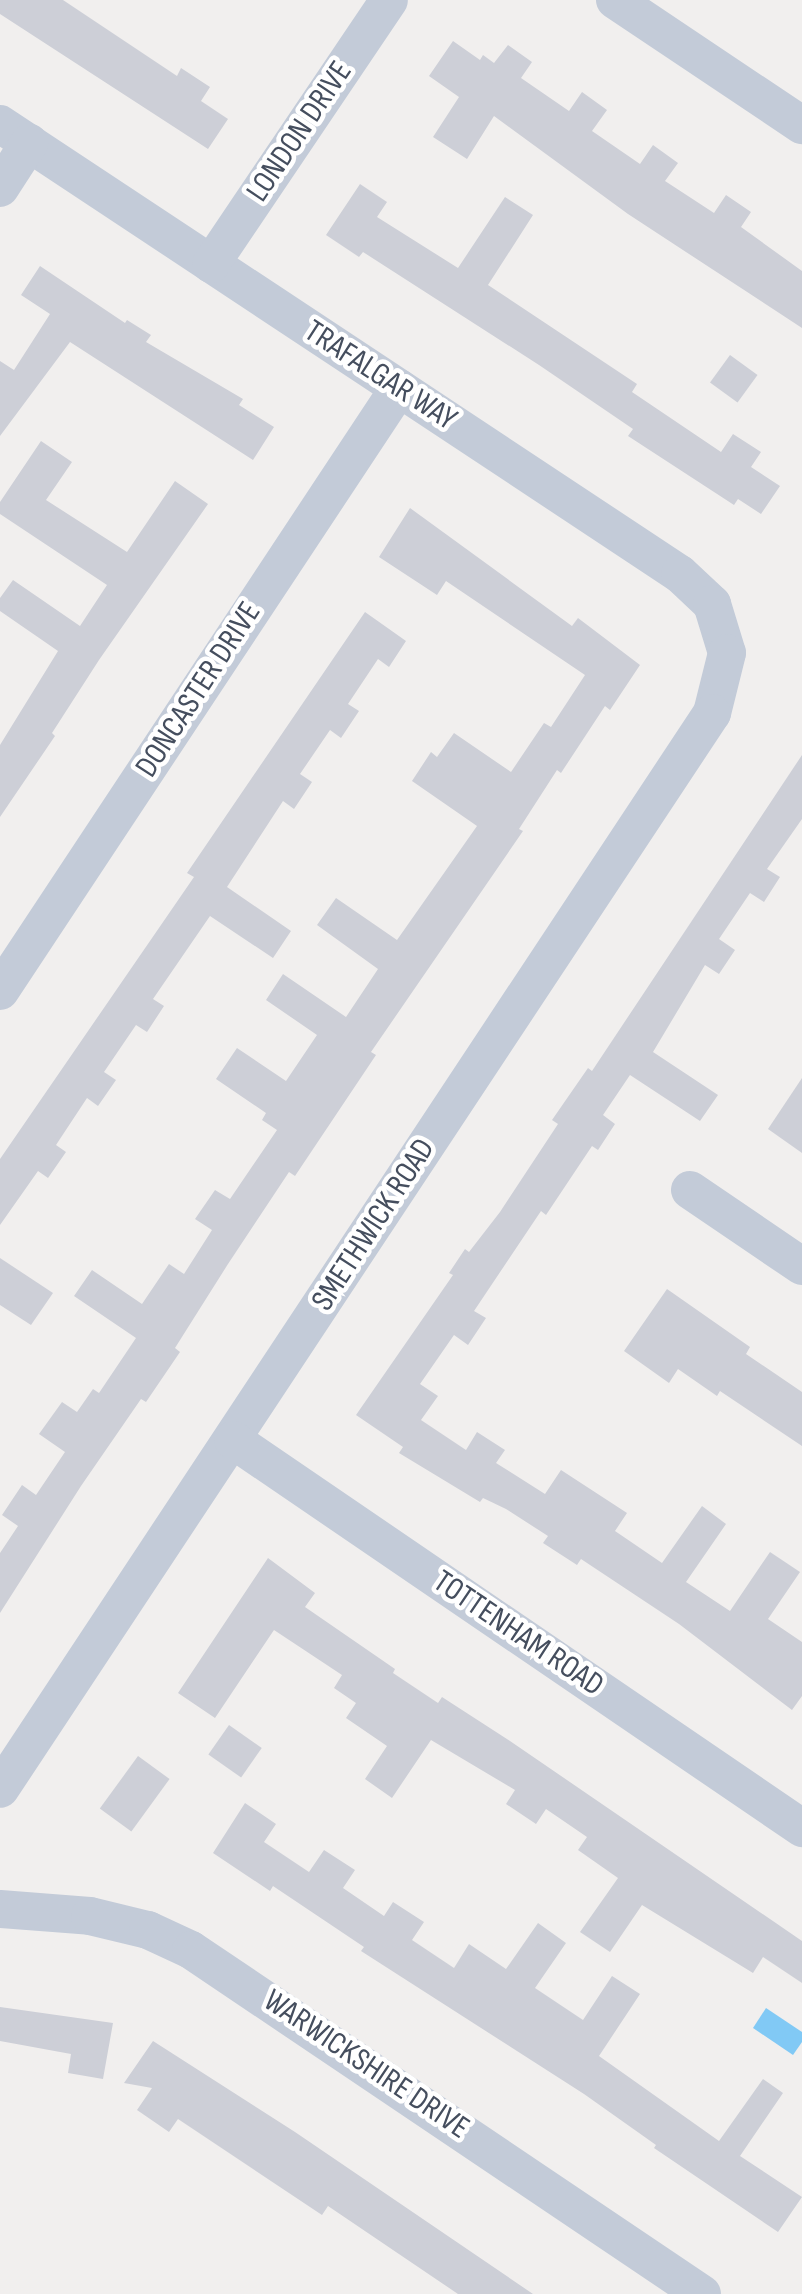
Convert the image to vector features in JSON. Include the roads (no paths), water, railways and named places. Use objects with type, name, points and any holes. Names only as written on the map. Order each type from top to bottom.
[{"type":"street","name":"LONDON DRIVE","points":[[211,264],[389,0]]},
{"type":"street","points":[[634,5],[802,125]]},
{"type":"street","name":"TRAFALGAR WAY","points":[[14,134],[680,574],[712,604],[727,653]]},
{"type":"street","points":[[0,188],[14,134]]},
{"type":"street","name":"DONCASTER DRIVE","points":[[0,991],[399,388]]},
{"type":"street","name":"SMETHWICK ROAD","points":[[0,1789],[712,713],[727,653]]},
{"type":"street","points":[[690,1190],[802,1266]]},
{"type":"street","name":"TOTTENHAM ROAD","points":[[233,1440],[802,1828]]},
{"type":"street","name":"WARWICKSHIRE DRIVE","points":[[0,1909],[90,1916],[148,1930],[191,1950],[242,1980],[702,2294]]},
{"type":"water","points":[[766,2008],[802,2032],[802,2042],[793,2055],[753,2028]]}]
